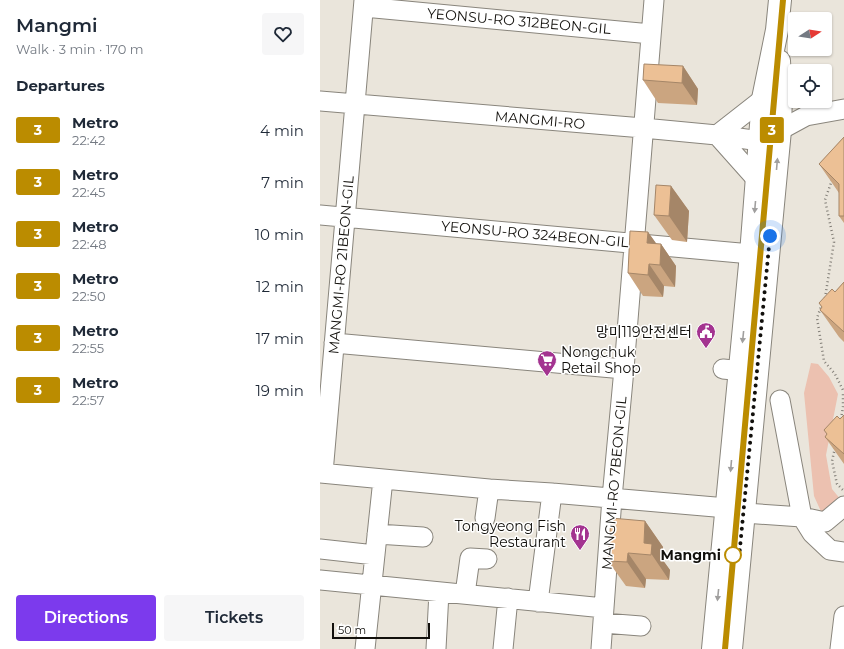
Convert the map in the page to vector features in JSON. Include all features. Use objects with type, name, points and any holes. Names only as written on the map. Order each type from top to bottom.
[{"type":"main road","points":[[731,649],[740,370],[758,181],[763,99],[777,30],[780,0]]},
{"type":"main road","points":[[740,370],[780,130],[781,94],[777,30]]},
{"type":"main road","points":[[713,649],[735,511]]},
{"type":"street","name":"MANGMI-RO 7BEON-GIL","points":[[600,649],[654,0]]},
{"type":"street","name":"YEONSU-RO 312BEON-GIL","points":[[364,4],[651,34]]},
{"type":"street","name":"MANGMI-RO 21BEON-GIL","points":[[321,473],[356,105],[364,4]]},
{"type":"street","points":[[758,181],[717,135],[763,99]]},
{"type":"street","name":"MANGMI-RO","points":[[320,102],[643,128],[717,135],[760,141]]},
{"type":"street","points":[[760,141],[806,116],[844,109]]},
{"type":"street","name":"YEONSU-RO 324BEON-GIL","points":[[320,215],[751,254]]},
{"type":"street","points":[[334,343],[624,369]]},
{"type":"street","points":[[780,400],[802,517],[812,533],[830,550],[844,552]]},
{"type":"street","points":[[321,473],[489,490],[612,498],[802,517],[825,522],[844,506]]},
{"type":"street","points":[[365,649],[383,479]]},
{"type":"street","points":[[485,518],[489,490]]},
{"type":"street","points":[[538,602],[552,493]]},
{"type":"street","points":[[377,534],[423,537]]},
{"type":"street","points":[[320,549],[375,555]]},
{"type":"street","points":[[465,594],[470,558],[487,559]]},
{"type":"street","points":[[320,580],[538,602],[603,615],[641,626]]},
{"type":"street","points":[[436,649],[439,592]]},
{"type":"street","points":[[503,649],[508,598]]},
{"type":"street","points":[[840,649],[844,616]]},
{"type":"path","points":[[833,180],[825,200],[834,242],[832,260],[826,294],[817,318],[824,362],[834,374],[844,393],[841,420]]},
{"type":"path","points":[[835,447],[832,461],[837,484],[844,492]]},
{"type":"shaded area","points":[[811,363],[818,364],[829,377],[838,394],[826,455],[832,489],[841,500],[823,516],[814,496],[804,393]]},
{"type":"building","points":[[644,64],[683,66],[682,83],[643,80]]},
{"type":"building","points":[[844,137],[844,216],[839,216],[839,184],[819,164]]},
{"type":"building","points":[[656,185],[671,186],[669,216],[654,215]]},
{"type":"building","points":[[630,231],[648,232],[647,243],[661,244],[660,265],[649,264],[648,275],[628,273]]},
{"type":"building","points":[[844,282],[844,332],[820,310],[822,307],[819,303],[832,289],[835,292]]},
{"type":"building","points":[[844,415],[844,454],[825,437],[827,434],[824,430],[837,416],[840,419]]},
{"type":"building","points":[[611,518],[645,521],[644,543],[652,544],[651,555],[628,553],[627,562],[608,561]]},
{"type":"metro line","name":"3","points":[[725,649],[783,0]]},
{"type":"place","name":"망미119안전센터","points":[[706,349]]},
{"type":"place","name":"Nongchuk Retail Shop","points":[[547,377]]},
{"type":"place","name":"Tongyeong Fish Restaurant","points":[[580,551]]},
{"type":"place","name":"Mangmi","points":[[733,555]]},
{"type":"route","points":[[733,555],[739,558],[770,236]]}]
